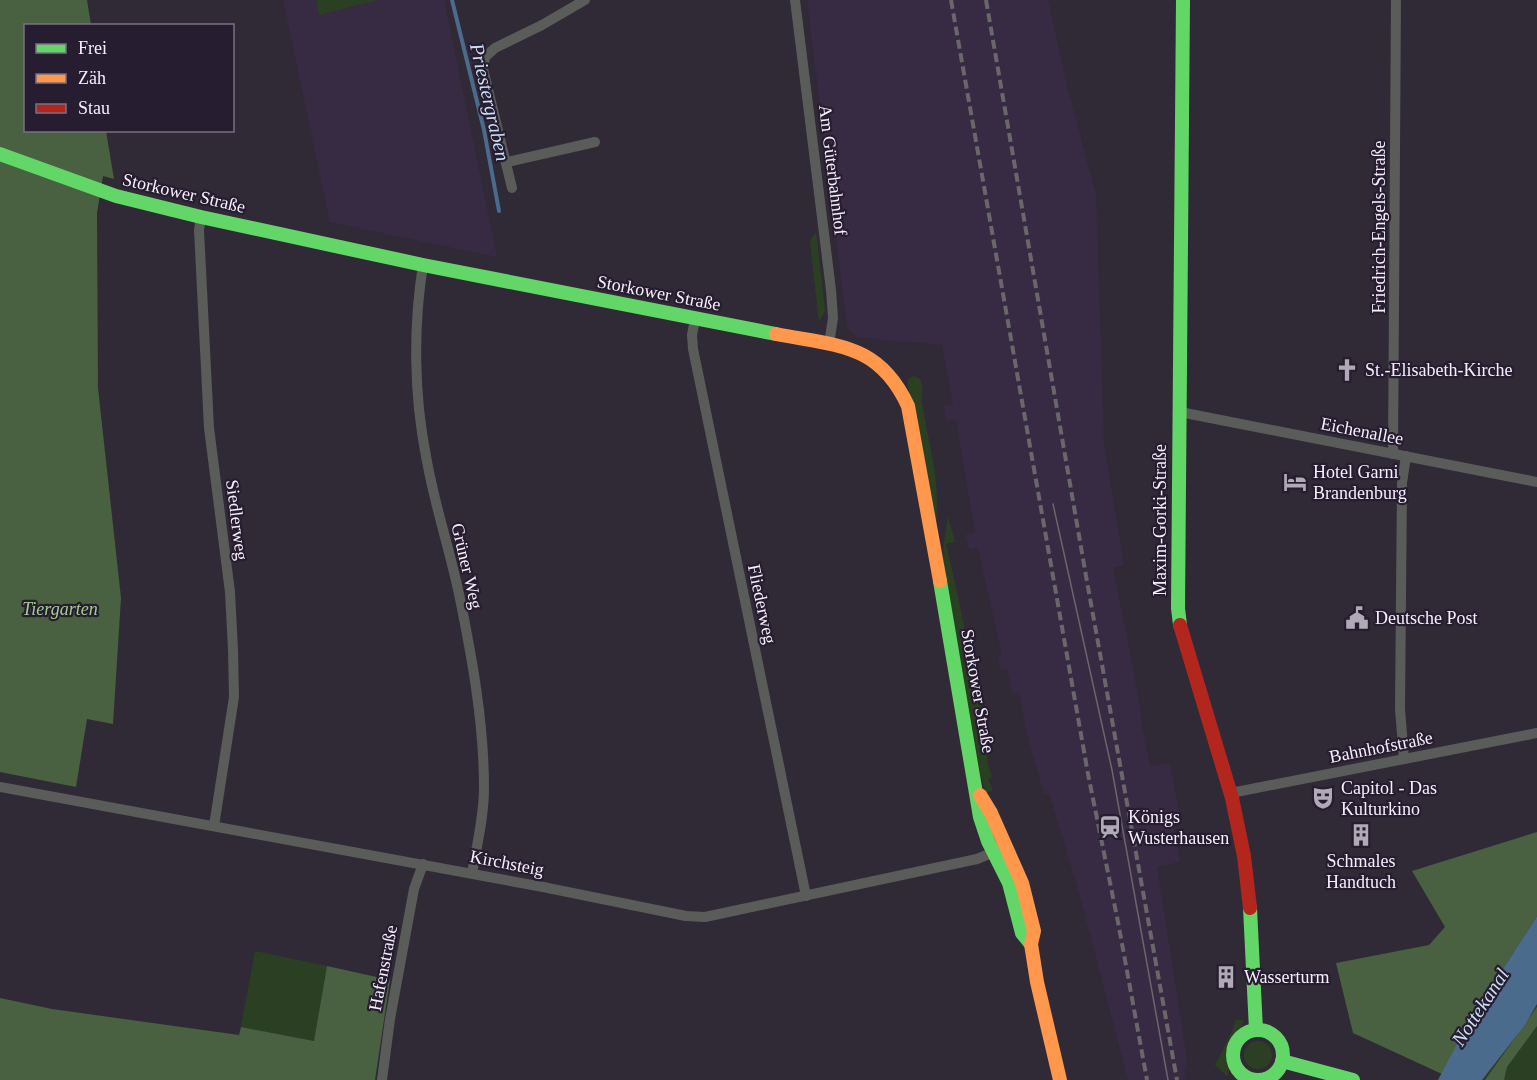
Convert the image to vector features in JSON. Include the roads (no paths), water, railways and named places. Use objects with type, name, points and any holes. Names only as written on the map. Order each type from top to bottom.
[{"type":"main road","name":"Maxim-Gorki-Straße","points":[[1183,0],[1179,618],[1232,793],[1246,868],[1256,1030]]},
{"type":"main road","name":"Storkower Straße","points":[[0,154],[116,196],[201,217],[423,265],[853,349],[872,358],[888,371],[901,390],[908,406],[920,464],[980,817],[999,850],[1023,933],[1031,944],[1037,982],[1060,1080]]},
{"type":"main road","points":[[1250,1031],[1269,1033],[1279,1041],[1282,1047],[1282,1060],[1276,1072],[1270,1077],[1257,1080],[1241,1078],[1234,1061],[1234,1048],[1240,1038],[1250,1031]]},
{"type":"main road","points":[[1282,1060],[1353,1080]]},
{"type":"street","points":[[512,188],[483,69],[485,57],[495,48],[542,25],[585,0]]},
{"type":"street","name":"Am Güterbahnhof","points":[[795,0],[831,290],[833,318],[829,344]]},
{"type":"street","name":"Friedrich-Engels-Straße","points":[[1393,454],[1396,0]]},
{"type":"street","points":[[507,162],[596,142]]},
{"type":"street","name":"Siedlerweg","points":[[201,217],[199,230],[209,428],[230,592],[234,697],[214,826]]},
{"type":"street","name":"Grüner Weg","points":[[423,265],[420,287],[418,368],[422,432],[432,491],[458,593],[479,710],[483,752],[484,791],[472,873]]},
{"type":"street","name":"Fliederweg","points":[[695,319],[692,335],[693,349],[806,896]]},
{"type":"street","name":"Eichenallee","points":[[1180,412],[1537,482]]},
{"type":"street","points":[[1404,759],[1400,709],[1402,483],[1406,456]]},
{"type":"street","name":"Bahnhofstraße","points":[[1232,793],[1537,733]]},
{"type":"street","name":"Kirchsteig","points":[[0,787],[605,898],[686,916],[705,917],[806,896],[966,862],[999,850]]},
{"type":"street","name":"Hafenstraße","points":[[382,1080],[390,1019],[414,889],[423,864]]},
{"type":"water","name":"Nottekanal","points":[[1537,916],[1537,1004],[1525,1025],[1482,1080],[1438,1080],[1468,1023]]},
{"type":"waterway","name":"Priestergraben","points":[[452,0],[484,130],[499,211]]},
{"type":"tram line","points":[[1053,504],[1112,770],[1168,1080]]},
{"type":"railway","points":[[951,0],[1088,774],[1147,1080]]},
{"type":"railway","points":[[986,0],[1086,576],[1177,1080]]},
{"type":"place","name":"St.-Elisabeth-Kirche","points":[[1347,370]]},
{"type":"place","name":"Hotel Garni Brandenburg","points":[[1295,482]]},
{"type":"place","name":"Deutsche Post","points":[[1357,618]]},
{"type":"place","name":"Capitol - Das Kulturkino","points":[[1323,798]]},
{"type":"place","name":"Königs Wusterhausen","points":[[1110,827]]},
{"type":"place","name":"Schmales Handtuch","points":[[1361,835]]},
{"type":"place","name":"Wasserturm","points":[[1226,977]]},
{"type":"park label","name":"Tiergarten","points":[[60,609]]}]
